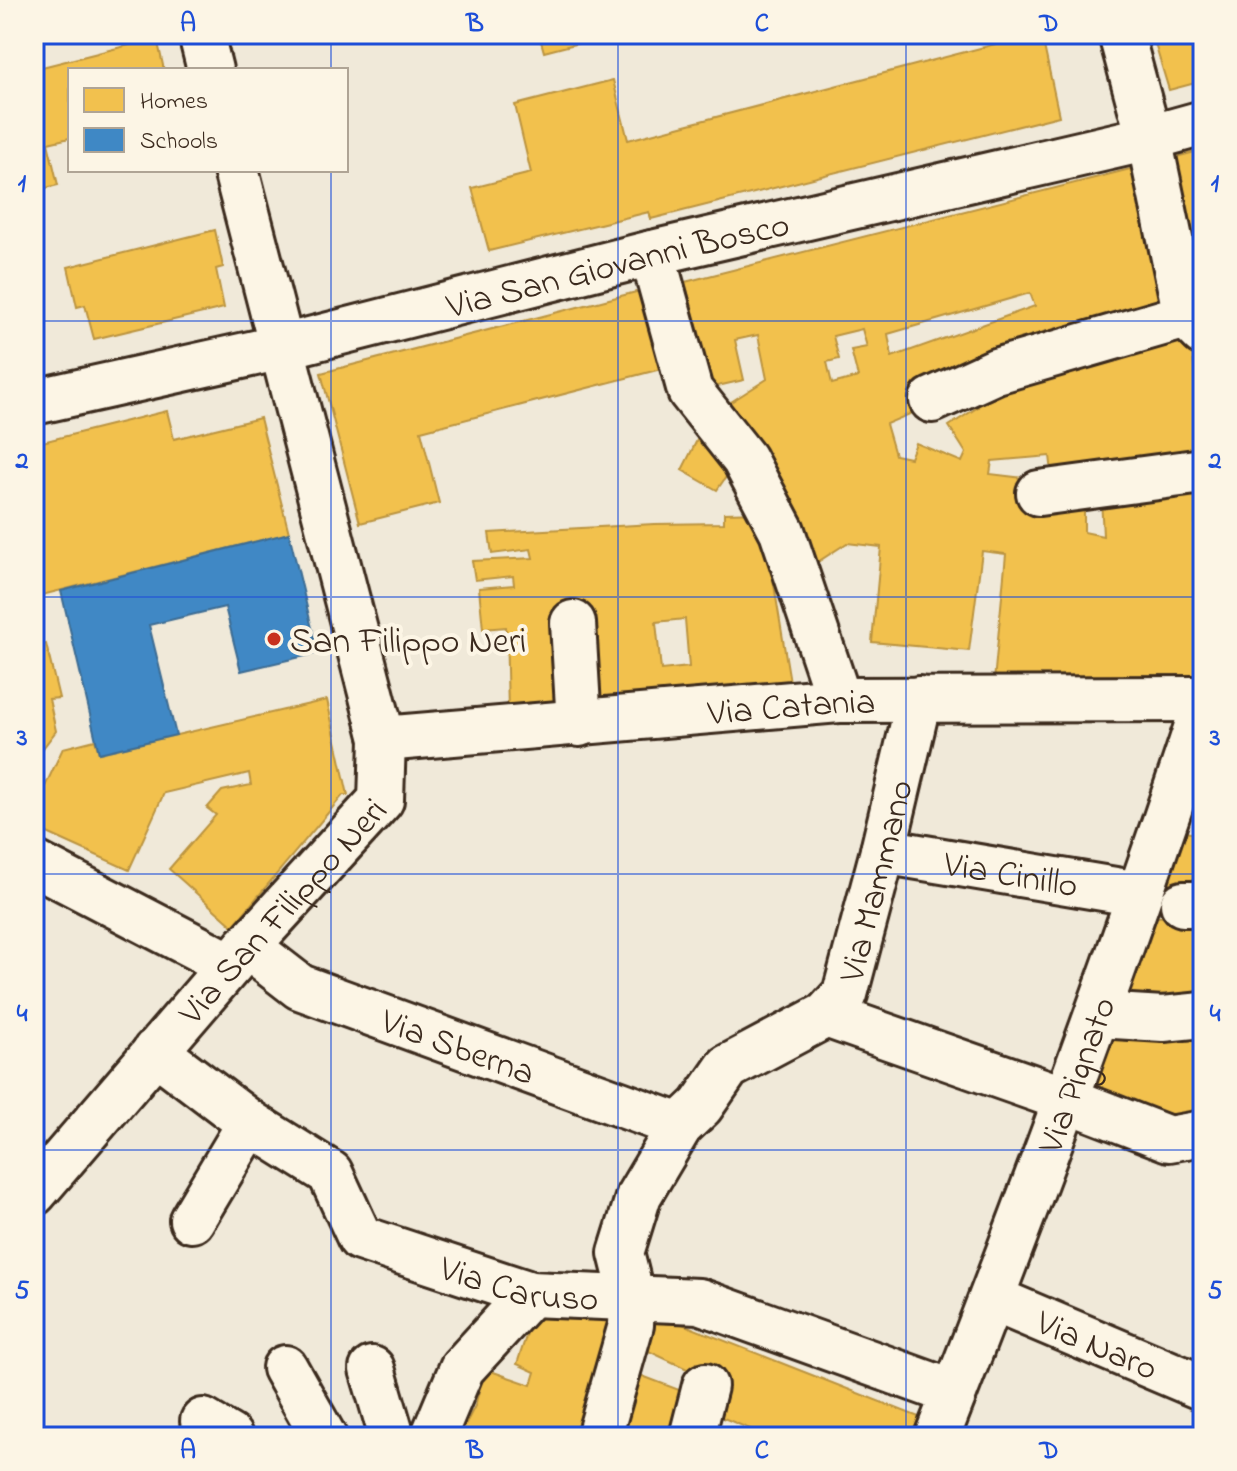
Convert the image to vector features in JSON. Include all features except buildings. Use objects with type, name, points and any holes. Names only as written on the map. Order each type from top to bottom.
[{"type":"street","points":[[201,34],[210,68]]},
{"type":"street","points":[[932,400],[996,371],[1195,325],[1121,34]]},
{"type":"street","name":"Via San Giovanni Bosco","points":[[34,402],[282,347],[652,253],[1203,123]]},
{"type":"street","name":"Via San Filippo Neri","points":[[34,1193],[48,1147],[155,1051],[238,955],[381,800],[383,739],[237,172]]},
{"type":"street","points":[[652,253],[690,391],[744,459],[782,531],[839,700]]},
{"type":"street","points":[[1039,493],[1203,471]]},
{"type":"street","points":[[573,623],[579,724]]},
{"type":"street","name":"Via Mammano","points":[[632,1297],[621,1253],[639,1195],[680,1126],[701,1106],[728,1067],[826,1015],[845,994],[919,699]]},
{"type":"street","name":"Via Catania","points":[[383,739],[839,700],[1203,699]]},
{"type":"street","name":"Via Pignato","points":[[937,1437],[1068,1100],[1139,894],[1184,824],[1203,708]]},
{"type":"street","name":"Via Cinillo","points":[[883,851],[1139,894]]},
{"type":"street","name":"Via Sberna","points":[[34,863],[238,955],[300,987],[680,1126]]},
{"type":"street","points":[[826,1015],[1169,1139],[1203,1133]]},
{"type":"street","points":[[1098,1015],[1163,1019],[1203,1015]]},
{"type":"street","name":"Via Caruso","points":[[155,1051],[250,1123],[330,1173],[360,1238],[530,1294],[699,1301],[954,1393]]},
{"type":"street","points":[[192,1220],[250,1123]]},
{"type":"street","points":[[432,1435],[462,1368],[530,1294]]},
{"type":"street","points":[[599,1437],[631,1325],[632,1297]]},
{"type":"street","name":"Via Naro","points":[[993,1299],[1203,1388]]},
{"type":"street","points":[[285,1368],[324,1437]]},
{"type":"street","points":[[372,1369],[392,1437]]},
{"type":"place","name":"San Filippo Neri","points":[[274,639]]}]
